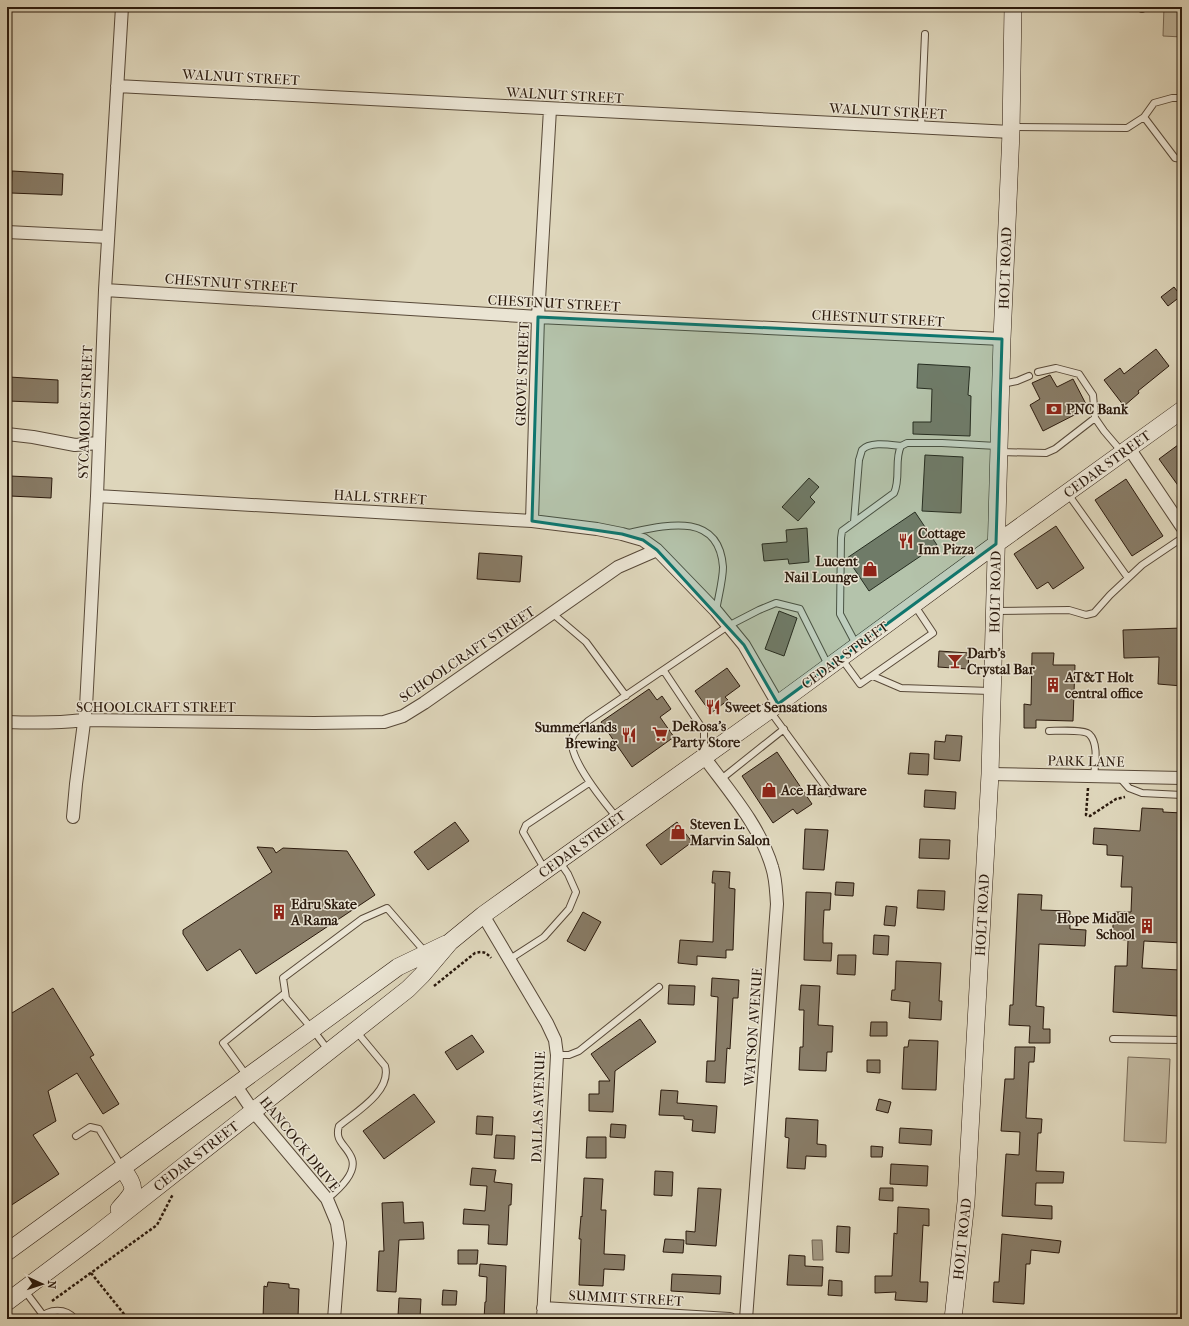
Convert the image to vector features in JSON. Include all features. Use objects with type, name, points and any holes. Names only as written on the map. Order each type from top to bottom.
[{"type":"main road","name":"HOLT ROAD","points":[[953,1319],[966,1202],[990,774],[1002,339],[1011,130],[1013,7]]},
{"type":"main road","name":"CEDAR STREET","points":[[7,1302],[94,1236],[408,989],[429,958],[483,916],[774,707],[1182,410]]},
{"type":"main road","name":"CEDAR STREET","points":[[313,1030],[398,967],[429,958]]},
{"type":"main road","points":[[7,1252],[313,1030]]},
{"type":"main road","points":[[94,1236],[131,1195],[133,1190],[132,1183],[123,1169]]},
{"type":"street","name":"SYCAMORE STREET","points":[[73,818],[84,720],[97,496],[105,290],[122,7]]},
{"type":"street","name":"WALNUT STREET","points":[[117,86],[921,128],[1011,130]]},
{"type":"street","name":"GROVE STREET","points":[[532,521],[538,317],[550,109]]},
{"type":"street","points":[[7,232],[108,237]]},
{"type":"street","name":"CHESTNUT STREET","points":[[105,290],[538,317],[1002,339]]},
{"type":"street","points":[[7,434],[75,445],[98,443]]},
{"type":"street","points":[[1126,450],[1182,527]]},
{"type":"street","name":"HALL STREET","points":[[97,496],[532,521],[597,529],[622,534],[643,540],[657,550]]},
{"type":"street","points":[[657,550],[716,611],[744,645],[774,707]]},
{"type":"street","name":"SCHOOLCRAFT STREET","points":[[7,722],[67,722],[84,720],[314,723],[384,722],[403,716],[424,703],[618,567],[657,550]]},
{"type":"street","name":"WATSON AVENUE","points":[[704,757],[757,831],[772,867],[776,890],[776,912],[746,1319]]},
{"type":"street","name":"PARK LANE","points":[[990,774],[1182,778]]},
{"type":"street","name":"DALLAS AVENUE","points":[[483,916],[510,959],[547,1023],[555,1040],[557,1055],[543,1314]]},
{"type":"street","name":"HANCOCK DRIVE","points":[[242,1082],[253,1111],[327,1199],[337,1223],[340,1243],[334,1319]]},
{"type":"street","name":"SUMMIT STREET","points":[[543,1314],[730,1319]]},
{"type":"lane","points":[[921,128],[925,34]]},
{"type":"lane","points":[[1011,130],[1127,128],[1144,117],[1154,103],[1172,98],[1182,98]]},
{"type":"lane","points":[[1144,117],[1175,158],[1182,159]]},
{"type":"lane","points":[[1038,372],[1056,368],[1079,374],[1093,395],[1095,418],[1104,431],[1126,450]]},
{"type":"lane","points":[[1001,385],[1029,376]]},
{"type":"lane","points":[[854,522],[859,460],[862,451],[867,446],[901,446],[907,443],[942,443],[1046,453],[1055,449],[1095,418]]},
{"type":"lane","points":[[857,646],[840,614],[842,531],[894,493],[897,486],[898,452],[901,446]]},
{"type":"lane","points":[[1067,493],[1128,578]]},
{"type":"lane","points":[[622,534],[666,525],[690,526],[708,532],[720,549],[723,568],[716,611]]},
{"type":"lane","points":[[994,611],[1069,610],[1086,615],[1094,613],[1110,595],[1142,565],[1182,538]]},
{"type":"lane","points":[[618,819],[589,783],[571,746],[573,735],[588,721],[664,671],[728,626],[776,603],[800,609],[834,663],[860,684],[933,633],[914,604]]},
{"type":"lane","points":[[552,613],[586,642],[626,696]]},
{"type":"lane","points":[[664,671],[704,731],[704,757]]},
{"type":"lane","points":[[873,676],[901,688],[992,691]]},
{"type":"lane","points":[[774,707],[784,730],[830,793]]},
{"type":"lane","points":[[720,780],[784,730]]},
{"type":"lane","points":[[1048,731],[1082,731],[1088,733],[1093,741],[1095,749],[1094,776]]},
{"type":"lane","points":[[1119,777],[1128,788],[1142,793],[1182,795]]},
{"type":"lane","points":[[510,959],[544,938],[569,910],[576,892],[568,874],[552,866],[523,832],[526,825],[589,783]]},
{"type":"lane","points":[[329,1051],[286,998],[283,978],[362,919],[387,908],[429,958]]},
{"type":"lane","points":[[557,1055],[569,1055],[579,1051],[659,987]]},
{"type":"lane","points":[[242,1082],[223,1043],[285,993]]},
{"type":"lane","points":[[327,1199],[343,1186],[351,1169],[352,1160],[338,1138],[337,1132],[339,1126],[372,1098],[382,1087],[386,1079],[384,1066],[355,1030]]},
{"type":"lane","points":[[1113,1039],[1182,1040]]},
{"type":"lane","points":[[76,1136],[90,1127],[99,1129],[123,1169]]},
{"type":"lane","points":[[24,1290],[40,1315],[54,1310],[71,1314],[75,1319]]},
{"type":"path","points":[[1088,787],[1086,815],[1090,816],[1116,799],[1129,796]]},
{"type":"path","points":[[432,987],[476,953],[487,953],[491,958]]},
{"type":"path","points":[[40,1315],[90,1273],[156,1225],[173,1194]]},
{"type":"path","points":[[90,1273],[128,1319]]},
{"type":"highlighted area","points":[[538,317],[1002,339],[996,544],[778,704],[744,645],[657,550],[643,540],[622,534],[532,521]]},
{"type":"shaded area","points":[[1164,7],[1182,7],[1182,37],[1163,36]]},
{"type":"shaded area","points":[[1128,1057],[1170,1059],[1166,1143],[1124,1141]]},
{"type":"shaded area","points":[[812,1240],[822,1240],[823,1260],[813,1260]]},
{"type":"building","points":[[12,171],[63,174],[62,195],[11,193]]},
{"type":"building","points":[[1174,287],[1181,296],[1168,306],[1161,297]]},
{"type":"building","points":[[1156,349],[1169,366],[1138,391],[1139,393],[1124,406],[1104,380],[1120,368],[1124,374]]},
{"type":"building","points":[[918,364],[970,367],[968,395],[971,396],[970,436],[913,434],[913,422],[931,422],[932,389],[917,388]]},
{"type":"building","points":[[1050,375],[1057,387],[1073,379],[1088,408],[1043,431],[1030,405],[1040,399],[1032,383]]},
{"type":"building","points":[[9,377],[58,380],[58,403],[8,401]]},
{"type":"building","points":[[1182,442],[1182,491],[1159,459]]},
{"type":"building","points":[[925,455],[963,457],[961,513],[922,511]]},
{"type":"building","points":[[10,476],[52,478],[51,498],[10,496]]},
{"type":"building","points":[[809,478],[819,487],[810,497],[815,502],[798,521],[782,507]]},
{"type":"building","points":[[1126,479],[1163,536],[1132,556],[1095,500]]},
{"type":"building","points":[[915,512],[937,545],[869,591],[847,558]]},
{"type":"building","points":[[1056,526],[1084,568],[1053,589],[1048,582],[1037,589],[1014,554]]},
{"type":"building","points":[[807,528],[809,562],[789,564],[788,559],[764,561],[762,544],[787,542],[786,530]]},
{"type":"building","points":[[479,553],[522,556],[520,582],[477,579]]},
{"type":"building","points":[[779,611],[797,618],[784,656],[765,649]]},
{"type":"building","points":[[1182,628],[1182,686],[1158,684],[1159,657],[1124,658],[1123,630]]},
{"type":"building","points":[[939,651],[969,653],[968,669],[938,667]]},
{"type":"building","name":"AT&T Holt central office","points":[[1032,653],[1054,653],[1053,665],[1075,665],[1073,721],[1036,720],[1036,728],[1024,728],[1024,704],[1031,705]]},
{"type":"building","points":[[727,668],[740,686],[725,697],[728,700],[711,713],[695,691]]},
{"type":"building","points":[[649,689],[657,700],[662,696],[671,709],[660,717],[674,737],[632,767],[601,722]]},
{"type":"building","points":[[946,735],[962,736],[960,761],[934,759],[935,741],[945,742]]},
{"type":"building","points":[[777,752],[812,804],[797,814],[793,809],[773,823],[742,776]]},
{"type":"building","points":[[910,753],[929,754],[928,775],[908,774]]},
{"type":"building","points":[[925,790],[956,792],[955,809],[924,807]]},
{"type":"building","name":"Hope Middle School","points":[[1142,808],[1163,809],[1163,812],[1182,813],[1182,943],[1144,941],[1142,968],[1180,970],[1178,1016],[1113,1012],[1115,966],[1127,966],[1128,940],[1112,939],[1114,912],[1131,912],[1132,887],[1121,887],[1123,856],[1107,855],[1107,845],[1093,844],[1094,828],[1140,831]]},
{"type":"building","points":[[455,822],[469,841],[428,870],[414,852]]},
{"type":"building","points":[[677,822],[692,842],[661,865],[646,845]]},
{"type":"building","points":[[805,829],[828,830],[824,870],[803,869]]},
{"type":"building","points":[[920,839],[950,840],[949,859],[919,858]]},
{"type":"building","name":"Edru Skate A Rama","points":[[257,847],[273,848],[276,853],[283,848],[347,851],[375,895],[256,974],[240,949],[207,971],[183,934],[183,930],[272,872]]},
{"type":"building","points":[[713,871],[730,872],[729,888],[735,889],[733,950],[726,950],[726,958],[697,956],[697,965],[678,963],[680,940],[713,942],[715,883],[712,883]]},
{"type":"building","points":[[836,882],[854,883],[853,896],[835,895]]},
{"type":"building","points":[[918,890],[945,891],[944,910],[917,908]]},
{"type":"building","points":[[806,892],[831,893],[830,910],[824,910],[823,943],[832,943],[831,961],[804,960]]},
{"type":"building","points":[[1018,894],[1042,895],[1041,910],[1070,911],[1070,929],[1086,930],[1085,946],[1039,944],[1036,1006],[1044,1007],[1043,1029],[1050,1029],[1050,1043],[1029,1043],[1030,1026],[1009,1025],[1010,1005],[1013,1005]]},
{"type":"building","points":[[886,906],[897,907],[895,926],[884,925]]},
{"type":"building","points":[[583,912],[601,922],[585,951],[567,941]]},
{"type":"building","points":[[874,935],[889,936],[888,955],[873,954]]},
{"type":"building","points":[[838,955],[856,955],[855,975],[837,974]]},
{"type":"building","points":[[896,961],[941,963],[939,1001],[942,1001],[941,1020],[909,1018],[910,1002],[891,1000],[892,990],[895,990]]},
{"type":"building","points":[[712,978],[739,980],[738,998],[733,998],[730,1049],[727,1048],[725,1083],[706,1082],[707,1061],[715,1061],[718,997],[711,996]]},
{"type":"building","points":[[669,985],[695,986],[694,1005],[668,1004]]},
{"type":"building","points":[[801,985],[820,986],[818,1025],[833,1026],[832,1052],[827,1052],[826,1071],[799,1070],[800,1047],[803,1047],[804,1010],[799,1010]]},
{"type":"building","points":[[53,988],[94,1055],[90,1057],[119,1104],[103,1114],[77,1073],[48,1091],[56,1121],[33,1135],[59,1174],[7,1208],[7,1016]]},
{"type":"building","points":[[640,1019],[656,1042],[615,1071],[613,1112],[589,1111],[589,1094],[599,1094],[599,1081],[610,1081],[591,1054]]},
{"type":"building","points":[[871,1022],[887,1022],[887,1036],[870,1036]]},
{"type":"building","points":[[472,1035],[484,1052],[457,1070],[445,1052]]},
{"type":"building","points":[[909,1040],[938,1041],[936,1090],[902,1089],[904,1047],[908,1047]]},
{"type":"building","points":[[1015,1047],[1035,1047],[1034,1062],[1029,1062],[1026,1118],[1042,1119],[1041,1133],[1038,1133],[1036,1171],[1064,1172],[1063,1183],[1036,1183],[1035,1205],[1052,1206],[1052,1219],[1002,1216],[1006,1154],[1019,1155],[1020,1132],[1001,1131],[1005,1079],[1014,1079]]},
{"type":"building","points":[[867,1060],[880,1060],[880,1073],[867,1072]]},
{"type":"building","points":[[661,1090],[678,1091],[677,1103],[717,1106],[715,1133],[692,1131],[693,1120],[684,1119],[684,1116],[659,1115]]},
{"type":"building","points":[[414,1094],[435,1122],[384,1159],[363,1131]]},
{"type":"building","points":[[879,1099],[891,1102],[888,1113],[876,1110]]},
{"type":"building","points":[[477,1116],[493,1117],[492,1135],[476,1134]]},
{"type":"building","points":[[786,1118],[818,1120],[817,1144],[826,1145],[826,1157],[806,1156],[805,1169],[787,1168],[789,1138],[785,1137]]},
{"type":"building","points":[[611,1124],[626,1125],[625,1138],[610,1137]]},
{"type":"building","points":[[900,1128],[932,1130],[931,1145],[899,1143]]},
{"type":"building","points":[[496,1135],[515,1136],[514,1159],[494,1158]]},
{"type":"building","points":[[587,1137],[606,1137],[606,1158],[586,1158]]},
{"type":"building","points":[[871,1146],[883,1147],[882,1157],[871,1157]]},
{"type":"building","points":[[891,1164],[928,1166],[927,1186],[890,1184]]},
{"type":"building","points":[[472,1168],[496,1170],[494,1182],[512,1184],[511,1205],[509,1205],[507,1245],[488,1244],[489,1225],[463,1224],[464,1209],[485,1211],[487,1186],[470,1185]]},
{"type":"building","points":[[655,1171],[673,1172],[672,1196],[654,1195]]},
{"type":"building","points":[[584,1178],[603,1179],[601,1210],[606,1210],[604,1254],[625,1255],[624,1270],[604,1269],[603,1286],[579,1285],[581,1239],[579,1239]]},
{"type":"building","points":[[698,1188],[721,1189],[716,1246],[686,1244],[686,1231],[695,1232]]},
{"type":"building","points":[[880,1188],[893,1188],[893,1201],[879,1200]]},
{"type":"building","points":[[403,1202],[404,1223],[423,1222],[424,1239],[399,1240],[396,1292],[377,1291],[379,1251],[384,1251],[382,1203]]},
{"type":"building","points":[[898,1207],[929,1209],[929,1226],[923,1225],[920,1282],[928,1282],[927,1302],[895,1300],[896,1292],[875,1293],[875,1276],[892,1276],[894,1233],[897,1234]]},
{"type":"building","points":[[837,1226],[850,1227],[849,1253],[836,1252]]},
{"type":"building","points":[[1002,1234],[1061,1241],[1059,1253],[1031,1250],[1030,1264],[1026,1264],[1024,1304],[993,1302],[994,1282],[999,1282]]},
{"type":"building","points":[[665,1239],[684,1240],[683,1253],[663,1252]]},
{"type":"building","points":[[458,1250],[478,1250],[477,1264],[458,1264]]},
{"type":"building","points":[[789,1255],[805,1256],[805,1266],[823,1267],[822,1286],[787,1285]]},
{"type":"building","points":[[480,1264],[506,1266],[504,1319],[484,1319],[487,1277],[479,1276]]},
{"type":"building","points":[[672,1274],[721,1276],[720,1294],[671,1291]]},
{"type":"building","points":[[829,1280],[842,1281],[842,1296],[828,1295]]},
{"type":"building","points":[[268,1282],[289,1284],[289,1288],[299,1289],[298,1317],[286,1317],[286,1319],[263,1319],[264,1286],[267,1287]]},
{"type":"building","points":[[443,1290],[457,1291],[456,1305],[442,1305]]},
{"type":"building","points":[[399,1298],[421,1299],[420,1318],[398,1316]]},
{"type":"place","name":"PNC Bank","points":[[1054,409]]},
{"type":"place","name":"Cottage Inn Pizza","points":[[906,541]]},
{"type":"place","name":"Lucent Nail Lounge","points":[[870,569]]},
{"type":"place","name":"Darb's Crystal Bar","points":[[955,661]]},
{"type":"place","name":"AT&T Holt central office","points":[[1053,685]]},
{"type":"place","name":"Sweet Sensations","points":[[713,707]]},
{"type":"place","name":"DeRosa's Party Store","points":[[660,734]]},
{"type":"place","name":"Summerlands Brewing","points":[[629,735]]},
{"type":"place","name":"Ace Hardware","points":[[769,790]]},
{"type":"place","name":"Steven L. Marvin Salon","points":[[678,832]]},
{"type":"place","name":"Edru Skate A Rama","points":[[279,912]]},
{"type":"place","name":"Hope Middle School","points":[[1147,926]]}]
